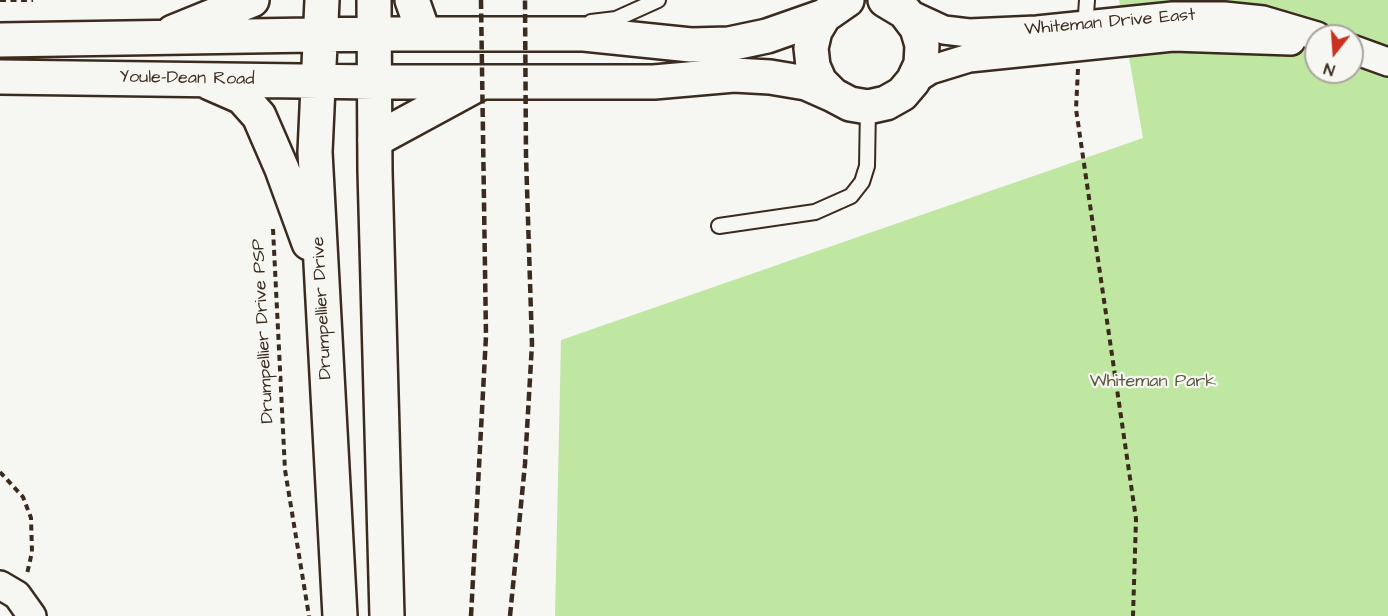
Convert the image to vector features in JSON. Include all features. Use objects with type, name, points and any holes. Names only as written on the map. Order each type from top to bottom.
[{"type":"main road","points":[[154,39],[252,0]]},
{"type":"main road","name":"Drumpellier Drive","points":[[322,0],[316,83],[315,152],[340,616]]},
{"type":"main road","points":[[374,0],[375,140],[387,616]]},
{"type":"main road","points":[[412,0],[424,34]]},
{"type":"main road","points":[[868,107],[894,99],[913,81],[921,64],[922,45],[917,27],[895,6]]},
{"type":"main road","points":[[0,40],[374,34],[584,34],[691,45],[729,44],[777,33],[836,8]]},
{"type":"main road","points":[[833,95],[820,82],[812,57],[815,31],[836,8]]},
{"type":"main road","name":"Youle-Dean Road","points":[[0,76],[316,83],[482,83],[654,82],[735,75],[770,77],[806,83],[850,104],[868,107]]},
{"type":"main road","points":[[200,79],[242,98],[259,116],[282,169],[321,276]]},
{"type":"main road","points":[[375,140],[482,83]]},
{"type":"street","name":"Whiteman Drive East","points":[[895,6],[944,30],[969,33],[1173,16],[1224,15],[1263,20],[1304,32]]},
{"type":"street","name":"Whiteman Drive East","points":[[913,81],[948,62],[1086,24],[1173,37],[1304,41]]},
{"type":"street","points":[[1364,53],[1388,62]]},
{"type":"street","points":[[0,585],[17,595],[32,616]]},
{"type":"lane","points":[[467,34],[616,19],[658,0]]},
{"type":"lane","points":[[719,226],[815,212],[851,196],[862,182],[867,166],[868,107]]},
{"type":"path","points":[[0,0],[33,0]]},
{"type":"path","points":[[1086,24],[1079,57],[1076,109],[1136,519],[1133,616]]},
{"type":"path","name":"Drumpellier Drive PSP","points":[[272,228],[276,252],[275,293],[285,470],[309,616]]},
{"type":"path","points":[[0,472],[22,498],[31,518],[32,552],[26,579]]},
{"type":"green space","name":"Whiteman Park","points":[[1119,0],[1388,0],[1388,616],[555,616],[561,340],[1143,138]]},
{"type":"railway","points":[[471,616],[486,336],[481,0]]},
{"type":"railway","points":[[510,616],[525,464],[532,344],[526,156],[525,0]]}]
